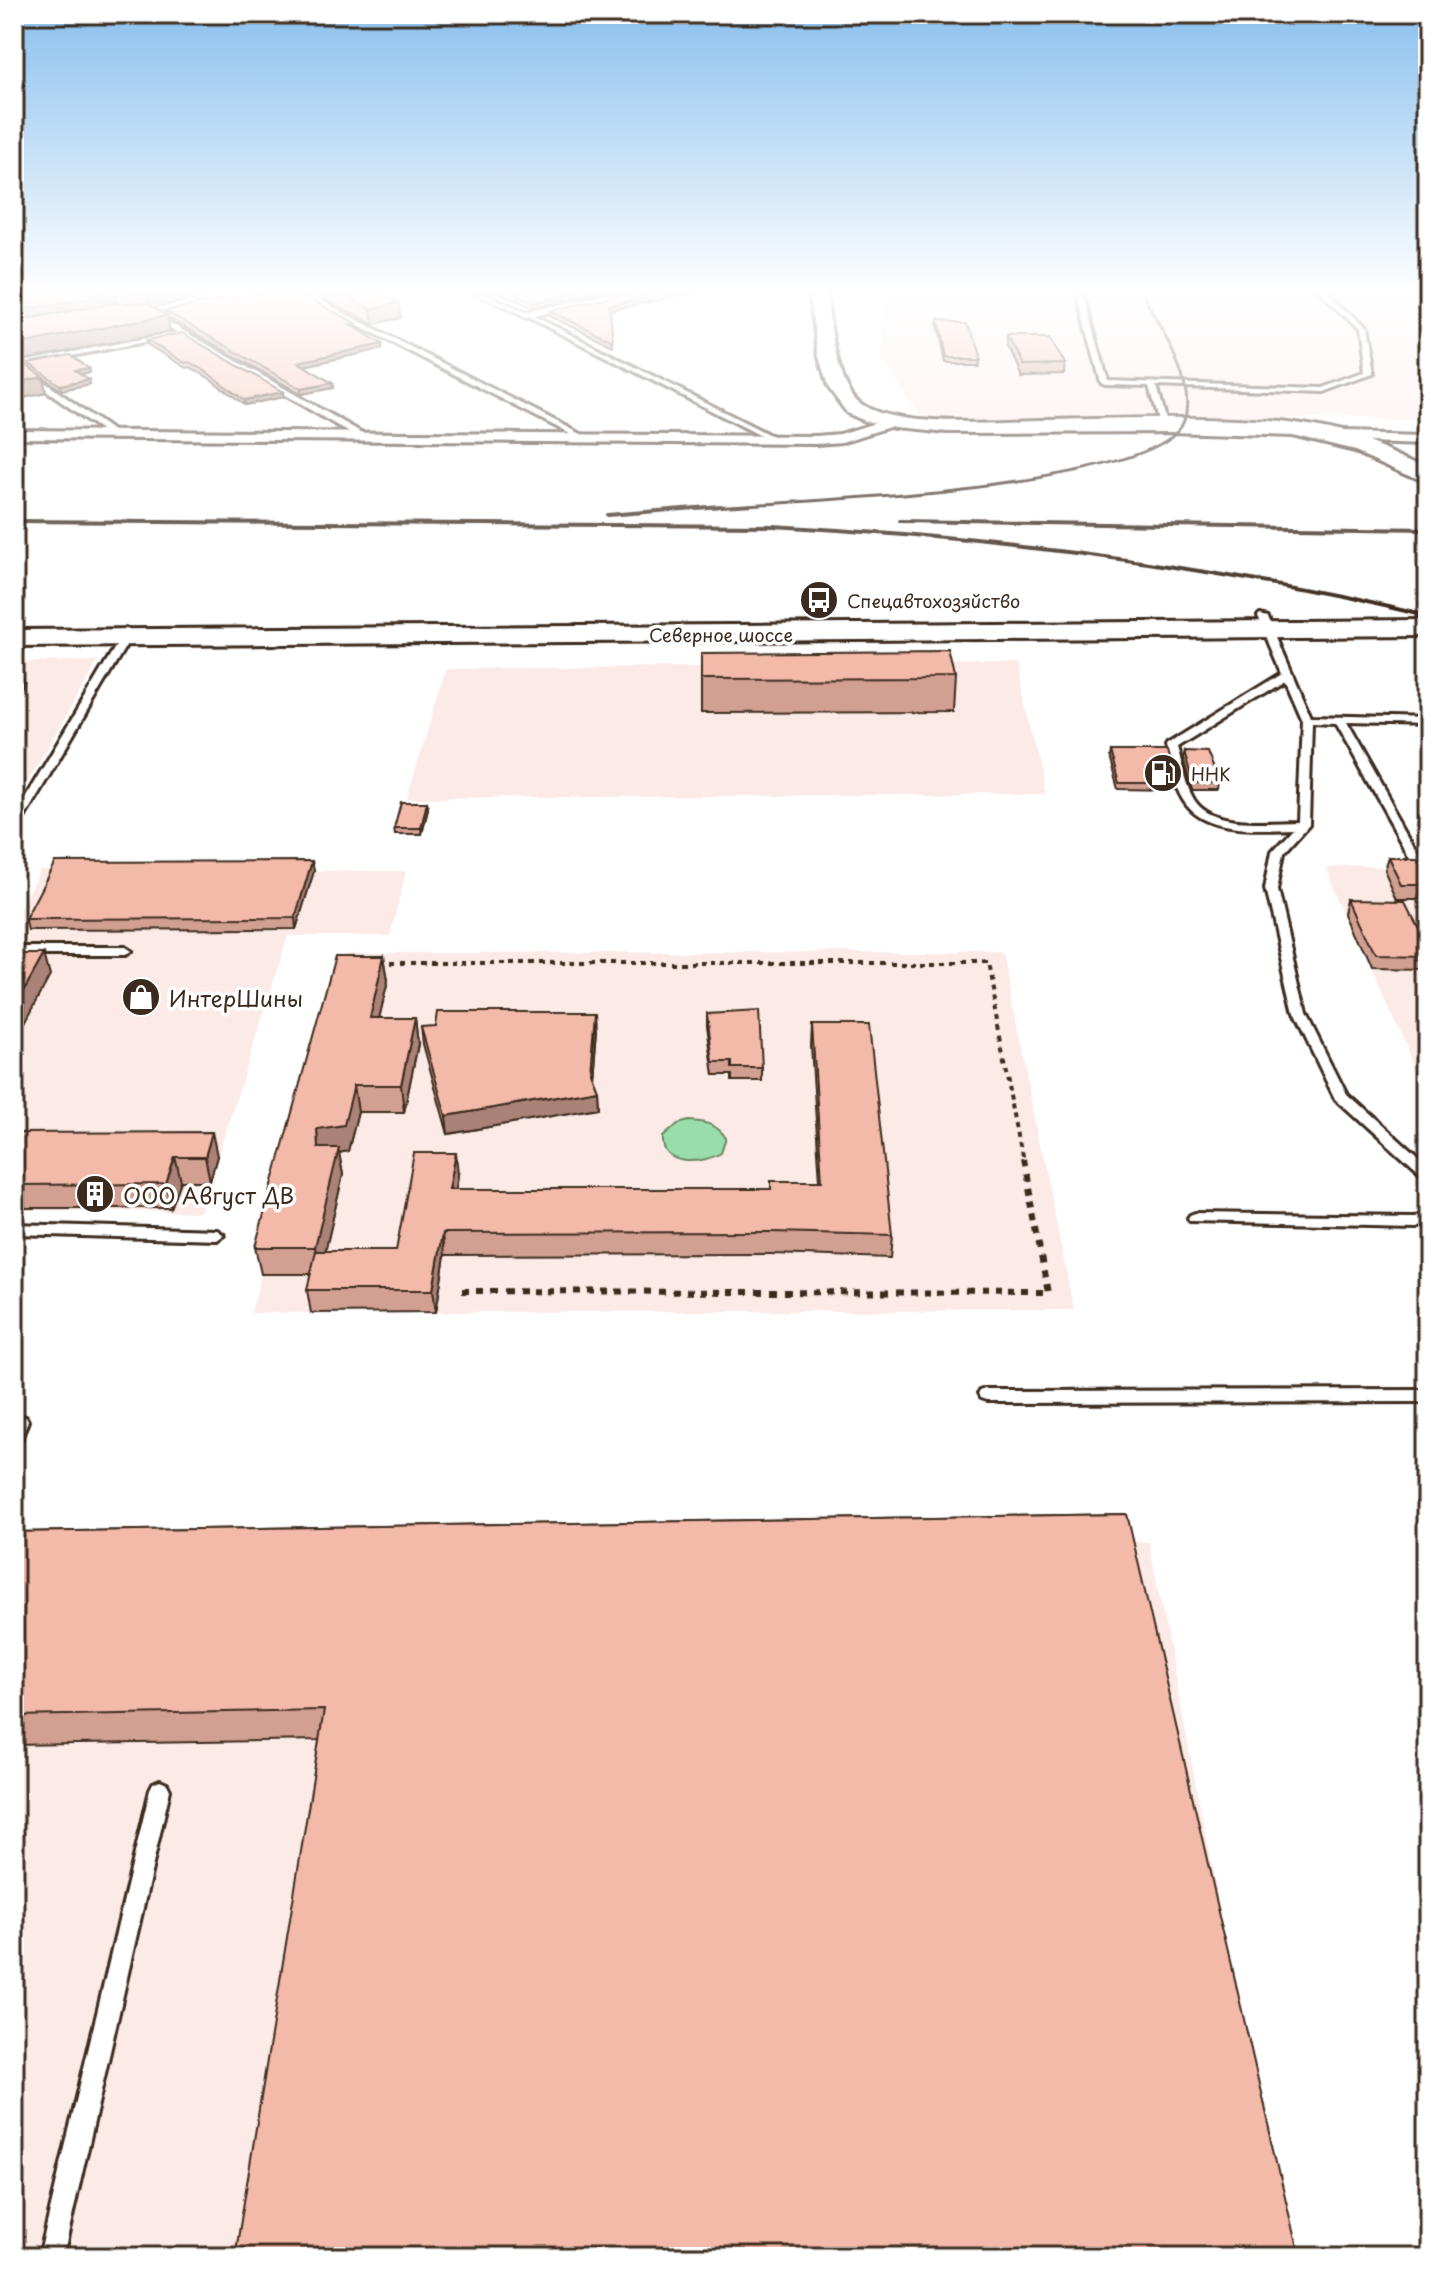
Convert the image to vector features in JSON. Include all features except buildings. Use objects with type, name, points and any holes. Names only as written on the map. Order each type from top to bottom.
[{"type":"main road","points":[[842,394],[853,408],[894,421],[945,426],[1249,427],[1340,437],[1428,476]]},
{"type":"main road","name":"Северное шоссе","points":[[1266,623],[1428,616]]},
{"type":"main road","name":"Северное шоссе","points":[[14,622],[130,629],[1266,623],[1428,628]]},
{"type":"main road","name":"Северное шоссе","points":[[14,638],[130,629]]},
{"type":"street","points":[[14,434],[832,440],[894,421]]},
{"type":"street","points":[[1340,437],[1428,439]]},
{"type":"lane","points":[[57,394],[116,436]]},
{"type":"lane","points":[[288,394],[363,437]]},
{"type":"lane","points":[[498,394],[585,438]]},
{"type":"lane","points":[[685,394],[776,440]]},
{"type":"lane","points":[[1155,394],[1163,426]]},
{"type":"lane","points":[[1266,623],[1307,719],[1303,824],[1278,851],[1271,889],[1300,1014],[1340,1096],[1428,1176]]},
{"type":"lane","points":[[14,825],[130,629]]},
{"type":"lane","points":[[1288,674],[1171,746],[1189,802],[1205,816],[1235,824],[1303,824]]},
{"type":"lane","points":[[1307,719],[1428,722]]},
{"type":"lane","points":[[1339,720],[1428,878]]},
{"type":"lane","points":[[14,951],[125,951]]},
{"type":"lane","points":[[1195,1218],[1428,1219]]},
{"type":"lane","points":[[14,1229],[217,1235]]},
{"type":"lane","points":[[988,1397],[1428,1396]]},
{"type":"lane","points":[[14,1421],[20,1421],[14,1438]]},
{"type":"lane","points":[[51,2257],[160,1790]]},
{"type":"path","points":[[367,963],[986,963],[1048,1293],[462,1291]]},
{"type":"shaded area","points":[[905,394],[1426,394],[1428,419],[921,418]]},
{"type":"shaded area","points":[[98,661],[14,805],[14,662]]},
{"type":"shaded area","points":[[1016,664],[1045,794],[407,798],[446,669]]},
{"type":"shaded area","points":[[1428,866],[1428,1095],[1326,868]]},
{"type":"shaded area","name":"ИнтерШины","points":[[40,870],[406,871],[390,936],[288,936],[200,1212],[14,1210],[14,919]]},
{"type":"shaded area","points":[[1001,952],[1074,1310],[251,1313],[346,953]]},
{"type":"shaded area","points":[[1149,1542],[1287,2257],[14,2257],[14,1558]]},
{"type":"green space","points":[[689,1121],[710,1125],[722,1133],[726,1138],[721,1153],[694,1161],[675,1159],[668,1154],[663,1137],[678,1124]]},
{"type":"railway","points":[[699,508],[957,489],[1105,464],[1157,446],[1183,423],[1186,394]]},
{"type":"railway","points":[[699,508],[721,506]]},
{"type":"railway","points":[[695,508],[699,508]]},
{"type":"railway","points":[[607,515],[699,508]]},
{"type":"railway","points":[[14,521],[773,526],[856,531],[1021,546],[1184,568],[1428,616]]},
{"type":"railway","points":[[900,521],[1428,529]]},
{"type":"place","name":"Спецавтохозяйство","points":[[819,600]]},
{"type":"place","name":"ННК","points":[[1163,773]]},
{"type":"place","name":"ИнтерШины","points":[[141,997]]},
{"type":"place","name":"ООО Август ДВ","points":[[95,1194]]}]
